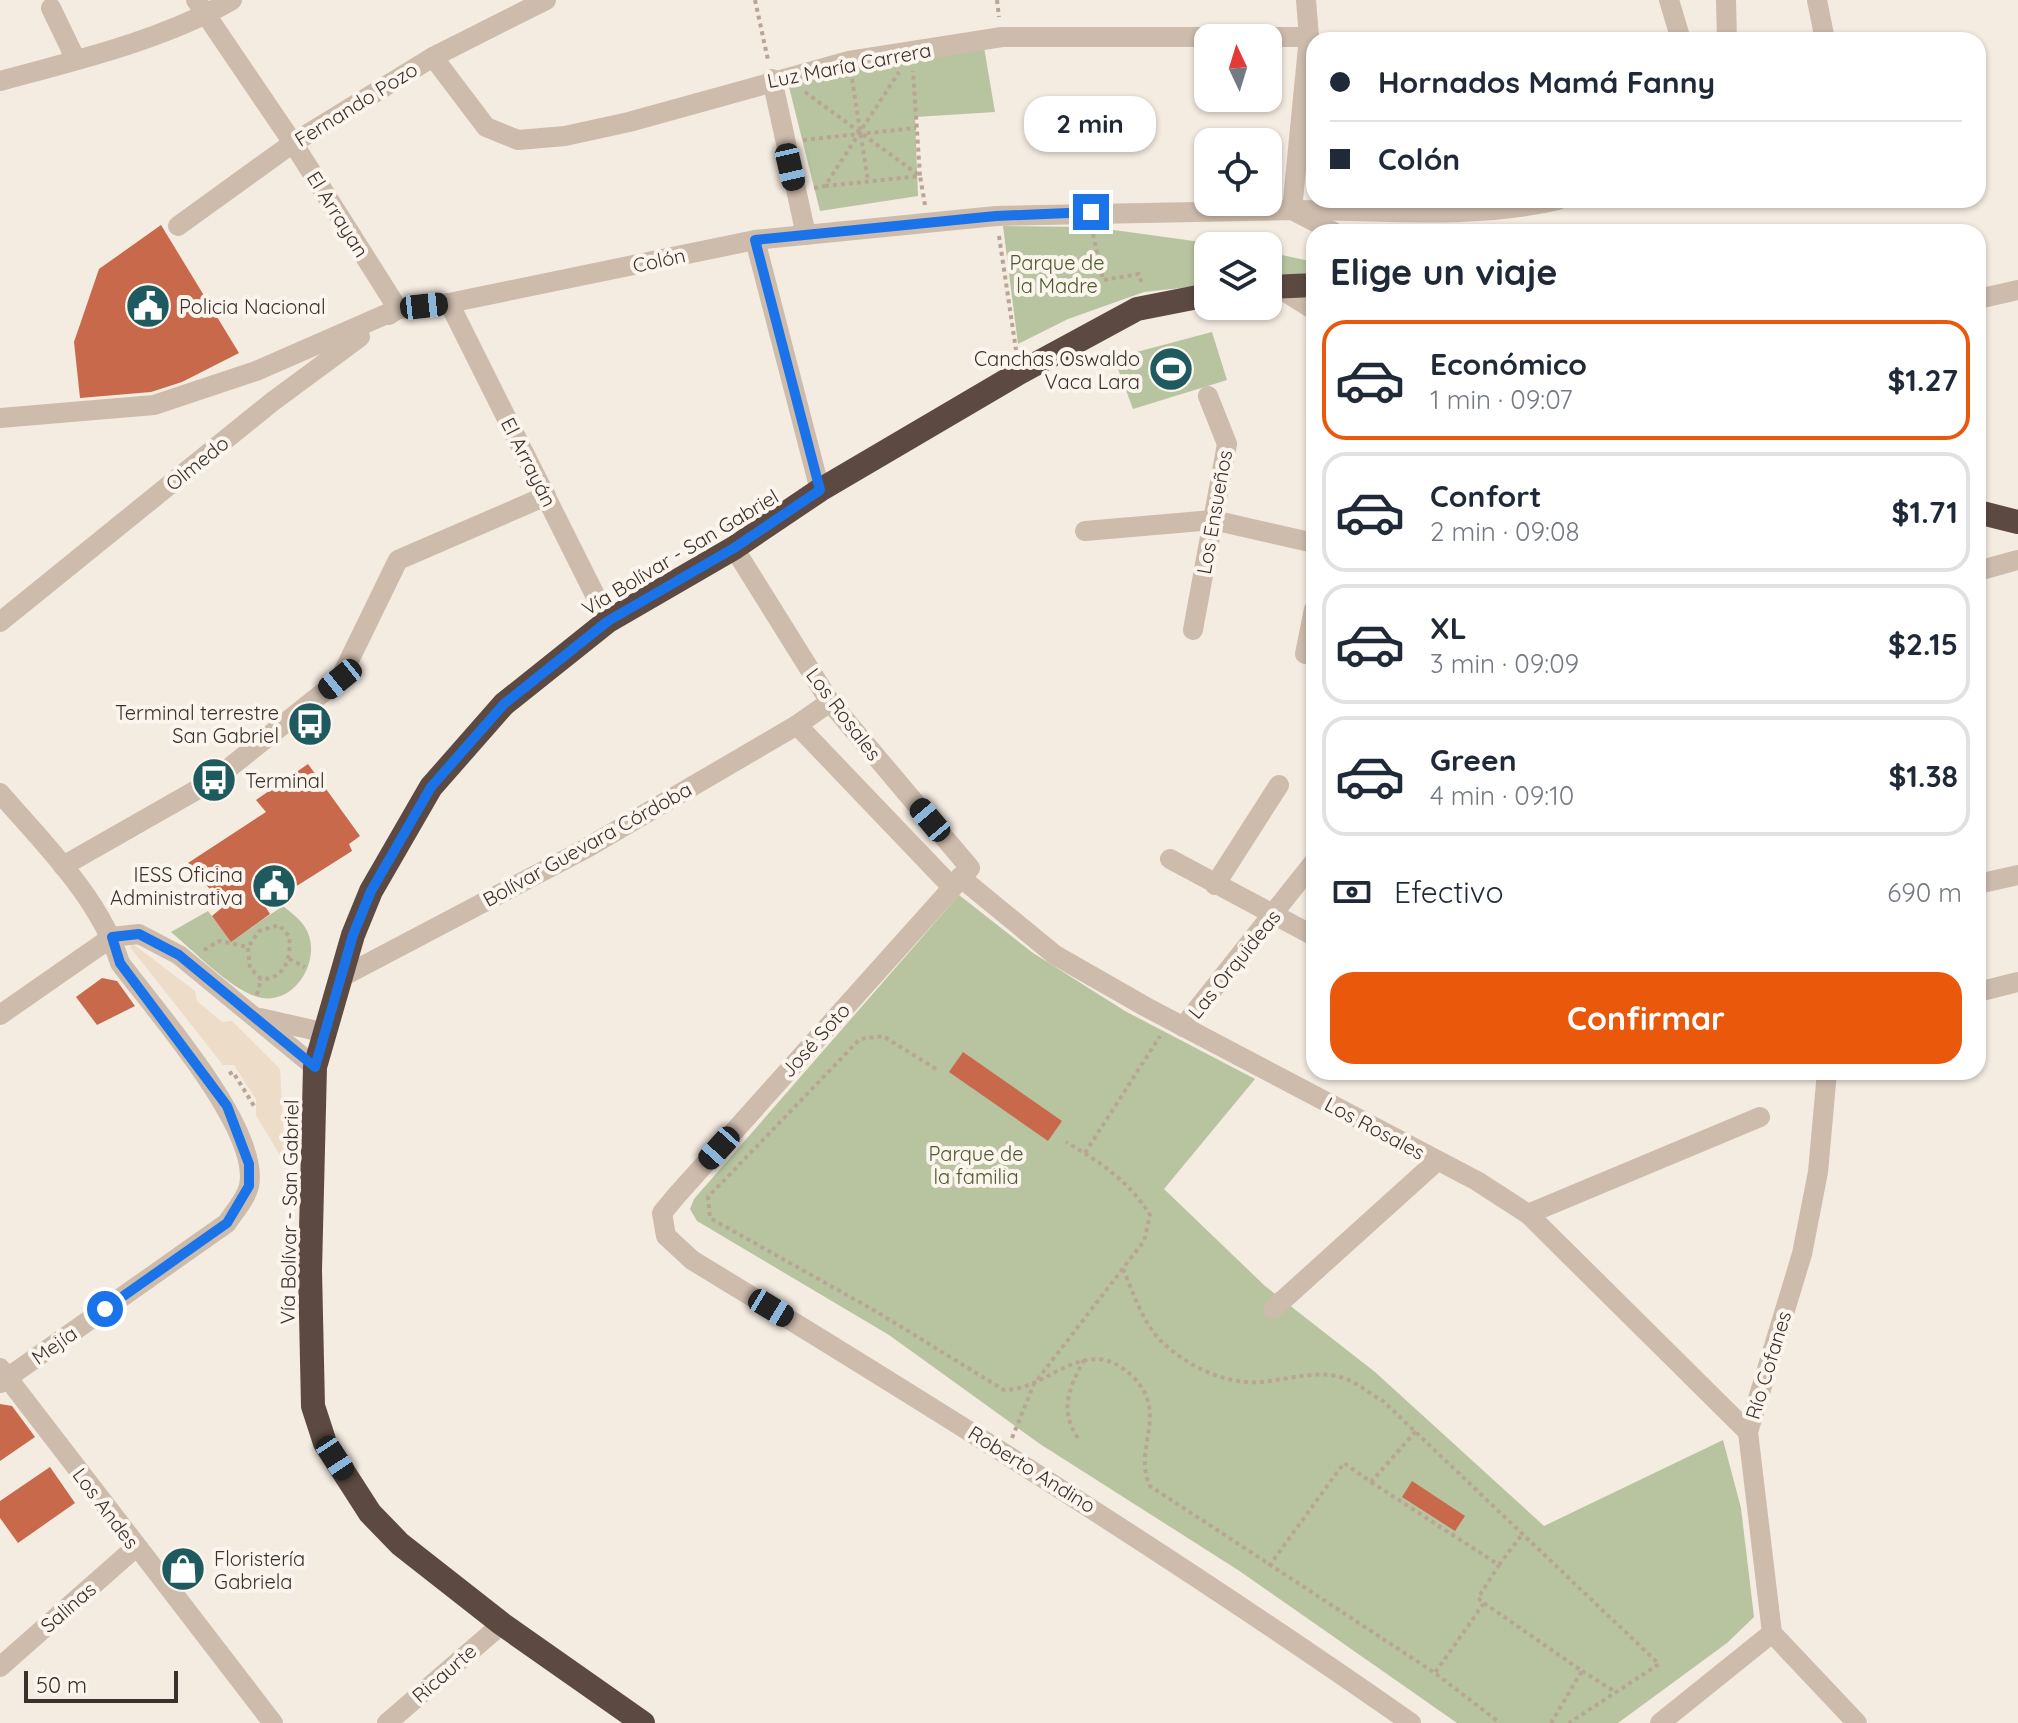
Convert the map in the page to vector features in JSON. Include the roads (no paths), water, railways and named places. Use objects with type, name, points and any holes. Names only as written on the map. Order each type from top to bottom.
[{"type":"highway","points":[[1282,286],[1306,285]]},
{"type":"highway","name":"Vía Bolívar - San Gabriel","points":[[643,1723],[502,1624],[400,1544],[370,1513],[325,1443],[313,1406],[310,1270],[315,1067],[322,1032],[371,891],[431,787],[504,704],[608,621],[734,548],[820,490],[1019,373],[1137,309],[1194,298]]},
{"type":"highway","points":[[1986,514],[2018,522]]},
{"type":"street","points":[[0,81],[76,60],[201,8],[232,0]]},
{"type":"street","name":"Fernando Pozo","points":[[178,226],[293,143],[433,57],[546,0]]},
{"type":"street","points":[[1306,0],[1309,32]]},
{"type":"street","points":[[1669,0],[1679,32]]},
{"type":"street","points":[[1726,0],[1727,32]]},
{"type":"street","points":[[1817,0],[1823,32]]},
{"type":"street","points":[[51,8],[76,60]]},
{"type":"street","name":"El Arrayan","points":[[201,8],[293,143],[398,309]]},
{"type":"street","name":"Luz María Carrera","points":[[433,57],[486,127],[518,140],[565,136],[629,122],[778,78],[849,61],[1002,37],[1306,37]]},
{"type":"street","points":[[1292,210],[1306,68]]},
{"type":"street","points":[[778,78],[785,142],[806,235]]},
{"type":"street","points":[[1292,210],[1309,208]]},
{"type":"street","points":[[1292,210],[1454,211],[1502,208]]},
{"type":"street","name":"Colón","points":[[0,418],[154,405],[256,371],[398,309],[449,303],[755,240],[996,216],[1292,210],[1319,224]]},
{"type":"street","points":[[755,240],[820,490]]},
{"type":"street","points":[[1986,297],[2018,290]]},
{"type":"street","points":[[1282,292],[1306,305]]},
{"type":"street","name":"El Arrayán","points":[[449,303],[608,621]]},
{"type":"street","name":"Olmedo","points":[[0,622],[272,402],[398,309]]},
{"type":"street","points":[[256,371],[272,402]]},
{"type":"street","name":"Los Ensueños","points":[[1193,630],[1227,444],[1208,396]]},
{"type":"street","points":[[63,866],[214,780],[340,679],[398,560],[546,496]]},
{"type":"street","points":[[1085,531],[1213,520],[1306,541]]},
{"type":"street","name":"Los Rosales","points":[[734,548],[830,702],[961,877],[1055,955],[1176,1023],[1477,1181],[1528,1214],[1748,1432]]},
{"type":"street","points":[[1986,569],[2018,560]]},
{"type":"street","points":[[1305,654],[1306,649]]},
{"type":"street","name":"Bolívar Guevara Córdoba","points":[[340,978],[585,849],[797,725],[830,702]]},
{"type":"street","points":[[797,725],[961,877]]},
{"type":"street","points":[[1215,885],[1279,785]]},
{"type":"street","name":"Mejía","points":[[0,793],[63,866],[112,937],[120,963],[227,1106],[249,1164],[249,1186],[227,1223],[3,1376]]},
{"type":"street","points":[[1170,859],[1306,932]]},
{"type":"street","name":"Las Orquideas","points":[[1176,1023],[1274,914],[1306,872]]},
{"type":"street","points":[[1986,882],[2018,875]]},
{"type":"street","name":"José Soto","points":[[662,1213],[961,877]]},
{"type":"street","points":[[0,1015],[112,937],[139,934],[189,963],[315,1067]]},
{"type":"street","points":[[1986,990],[2018,982]]},
{"type":"street","points":[[256,1017],[322,1032]]},
{"type":"street","name":"Río Cofanes","points":[[1772,1633],[1748,1432],[1802,1254],[1818,1172],[1826,1080]]},
{"type":"street","points":[[1528,1214],[1760,1117]]},
{"type":"street","points":[[1273,1309],[1437,1161]]},
{"type":"street","name":"Roberto Andino","points":[[662,1213],[666,1236],[692,1260],[1006,1452],[1231,1597],[1411,1723]]},
{"type":"street","name":"Los Andes","points":[[3,1376],[273,1723]]},
{"type":"street","name":"Salinas","points":[[0,1667],[136,1547]]},
{"type":"street","name":"Ricaurte","points":[[387,1723],[502,1624]]},
{"type":"street","points":[[1660,1723],[1772,1633],[1857,1723]]},
{"type":"place","name":"Policia Nacional","points":[[148,306]]},
{"type":"place","name":"Canchas Oswaldo Vaca Lara","points":[[1171,369]]},
{"type":"place","name":"Terminal terrestre San Gabriel","points":[[310,724]]},
{"type":"place","name":"Terminal","points":[[214,780]]},
{"type":"place","name":"IESS Oficina Administrativa","points":[[274,886]]},
{"type":"place","name":"Floristería Gabriela","points":[[183,1569]]},
{"type":"park label","name":"Parque de la Madre","points":[[1057,274]]},
{"type":"park label","name":"Parque de la familia","points":[[976,1164]]}]
